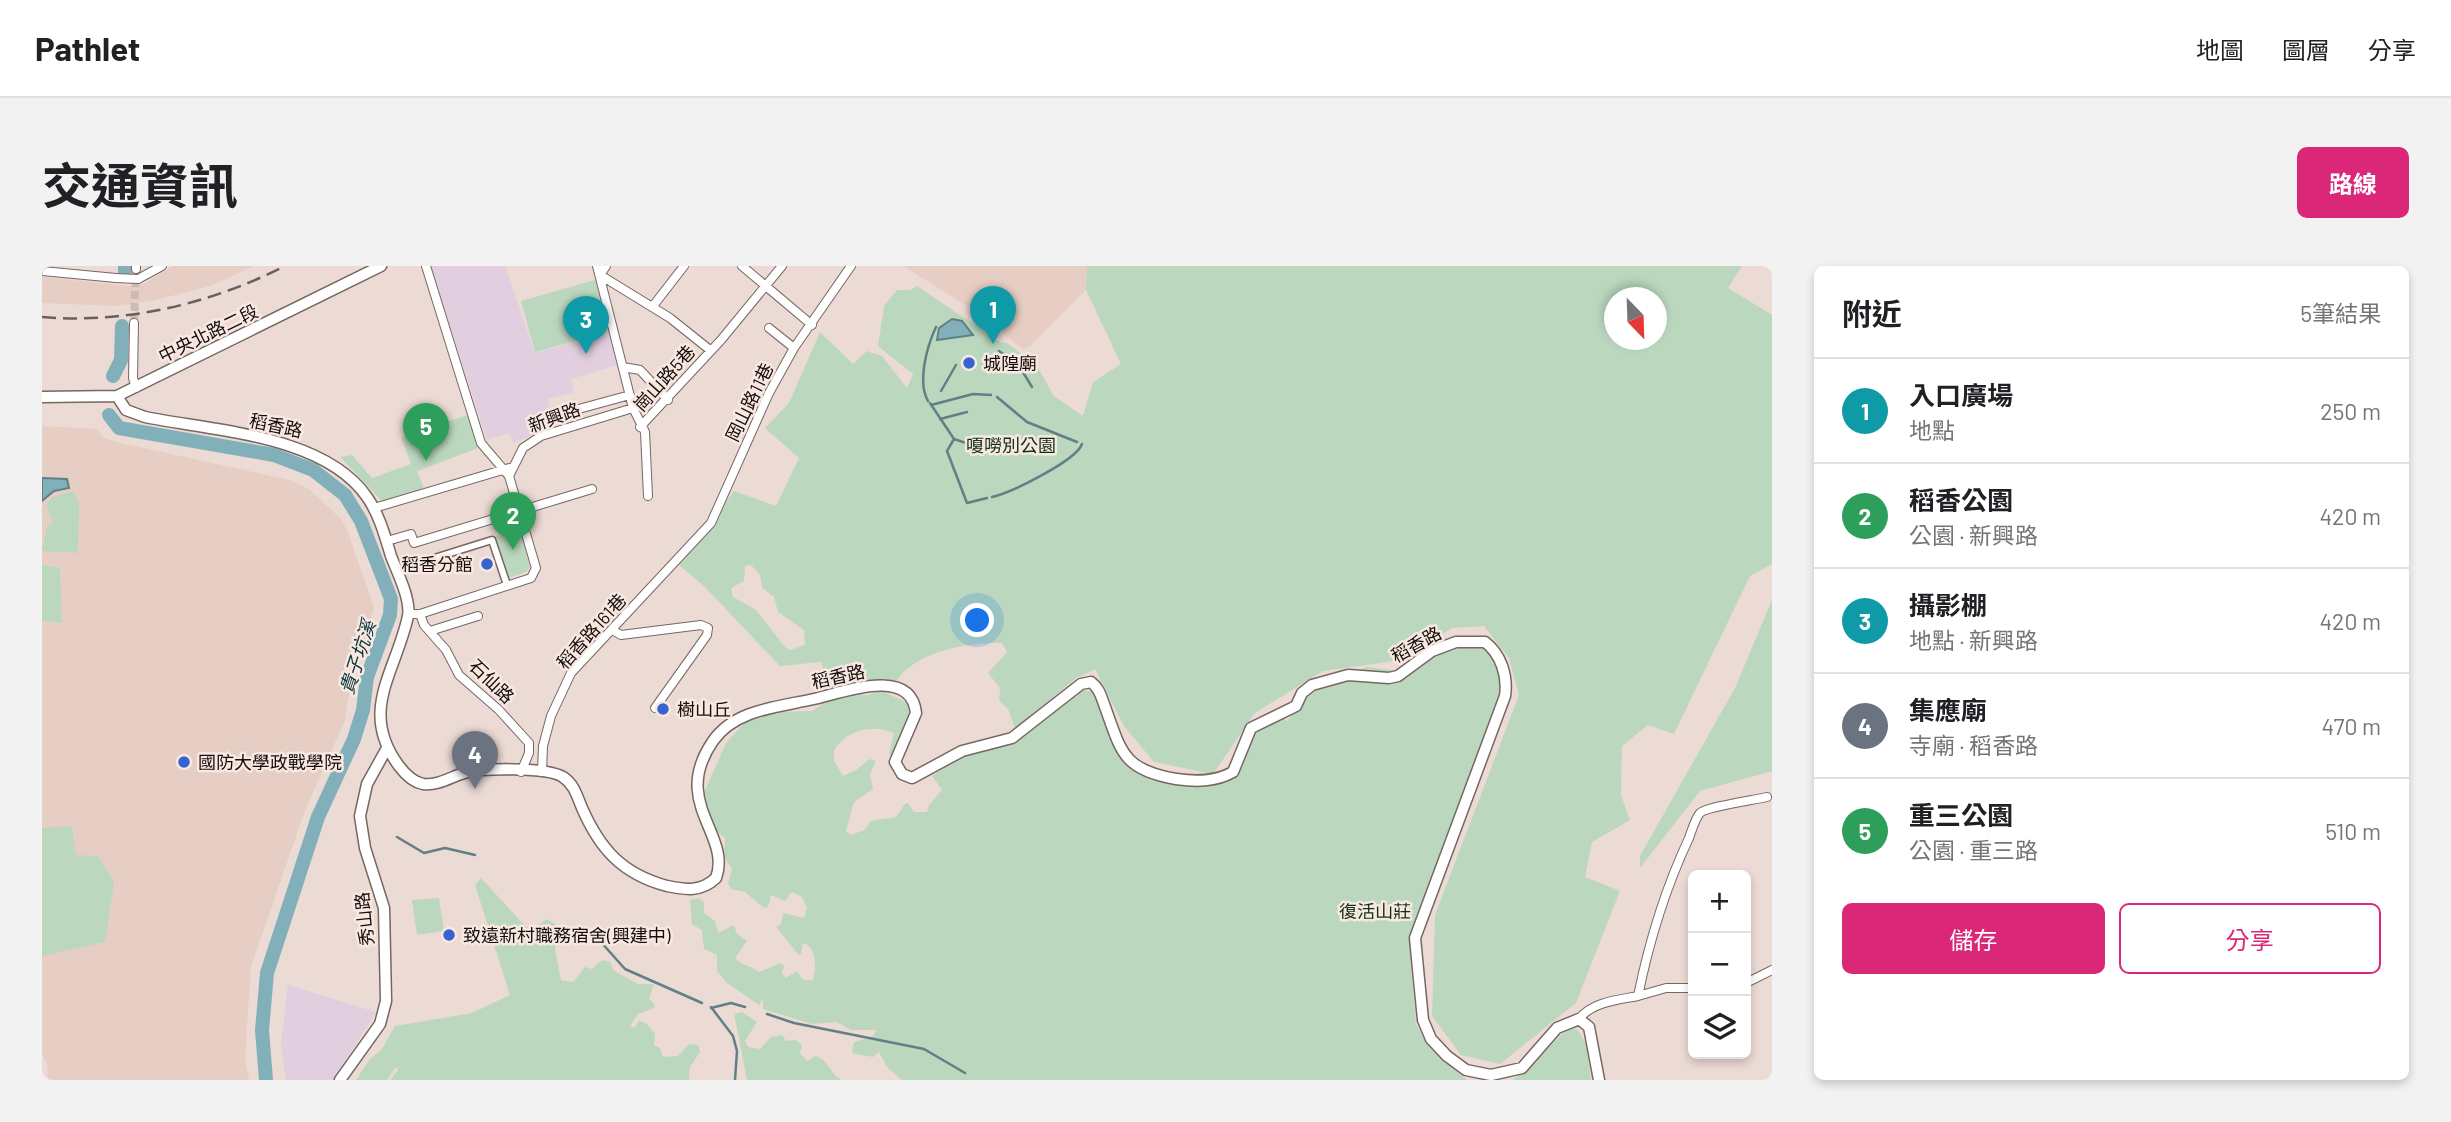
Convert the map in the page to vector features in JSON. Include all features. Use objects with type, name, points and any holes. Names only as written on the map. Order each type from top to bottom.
[{"type":"street","points":[[112,266],[114,278]]},
{"type":"street","points":[[42,271],[138,279],[162,266]]},
{"type":"street","name":"中央北路二段","points":[[42,397],[117,396],[381,266]]},
{"type":"street","points":[[414,614],[531,578],[536,568],[508,471],[481,443],[426,266]]},
{"type":"street","points":[[598,271],[606,266]]},
{"type":"street","points":[[653,306],[684,266]]},
{"type":"street","points":[[742,266],[812,325]]},
{"type":"street","name":"崗山路5巷","points":[[640,427],[668,400],[782,266]]},
{"type":"street","name":"岡山路11巷","points":[[702,532],[711,523],[769,393],[794,348],[851,266]]},
{"type":"street","points":[[598,271],[653,306],[710,350]]},
{"type":"street","points":[[598,271],[633,408],[640,427],[645,432],[648,496]]},
{"type":"street","points":[[134,323],[133,378],[136,388]]},
{"type":"street","points":[[769,328],[794,348]]},
{"type":"street","points":[[623,367],[640,370],[668,400]]},
{"type":"street","points":[[553,416],[630,395]]},
{"type":"street","name":"稻香路","points":[[117,396],[126,410],[145,417],[307,450],[347,476],[374,508],[414,614],[379,710],[378,721],[387,748],[407,775],[422,784],[432,785],[466,772],[542,772],[560,775],[572,784],[593,832],[605,850],[628,871],[643,880],[697,890],[716,878],[721,865],[697,797],[700,767],[713,741],[733,721],[758,711],[866,685],[903,691],[912,700],[916,713],[895,762],[902,775],[912,778],[962,751],[1006,741],[1081,684],[1091,682],[1099,691],[1118,742],[1131,764],[1162,777],[1205,781],[1233,772],[1251,728],[1296,706],[1302,693],[1312,685],[1348,676],[1398,676],[1432,651],[1456,642],[1476,639],[1485,642],[1497,653],[1507,687],[1490,740],[1415,938],[1423,1020],[1431,1039],[1447,1056],[1466,1070],[1492,1075],[1522,1068],[1557,1028],[1570,1020],[1579,1020]]},
{"type":"street","name":"新興路","points":[[508,471],[530,441],[633,408]]},
{"type":"street","points":[[374,508],[508,471]]},
{"type":"street","points":[[387,541],[411,534],[414,543],[592,489]]},
{"type":"street","name":"稻香路161巷","points":[[542,772],[546,736],[564,686],[586,655],[702,532]]},
{"type":"street","points":[[396,570],[492,540],[507,585]]},
{"type":"street","name":"石仙路","points":[[414,614],[446,650],[459,675],[506,717],[529,743],[529,753],[521,772]]},
{"type":"street","points":[[430,631],[478,615]]},
{"type":"street","points":[[612,630],[621,635],[701,625],[708,628],[707,635],[655,708]]},
{"type":"street","name":"秀山路","points":[[340,1080],[380,1024],[386,1001],[384,908],[365,848],[360,816],[367,784],[387,748]]},
{"type":"street","points":[[1638,996],[1647,951],[1679,859],[1700,813],[1711,806],[1744,804],[1767,797]]},
{"type":"street","points":[[1751,980],[1771,969]]},
{"type":"street","points":[[1599,1080],[1589,1027],[1579,1020],[1585,1011],[1598,1005],[1666,988],[1688,988]]},
{"type":"shaded area","points":[[173,266],[254,266],[210,286],[156,300],[117,306],[42,303],[42,277],[130,286],[144,284]]},
{"type":"shaded area","points":[[431,266],[505,266],[535,353],[608,333],[617,365],[571,379],[574,392],[548,399],[555,428],[513,443],[509,433],[487,440]]},
{"type":"shaded area","points":[[903,266],[1087,266],[1086,290],[1029,347],[1023,349],[970,308]]},
{"type":"shaded area","name":"國防大學政戰學院","points":[[42,426],[98,429],[102,437],[116,442],[290,480],[309,489],[341,519],[374,608],[350,687],[345,720],[304,813],[251,967],[245,1058],[249,1080],[48,1080],[47,1062],[42,1055]]},
{"type":"shaded area","points":[[288,985],[376,1012],[333,1080],[286,1080],[281,1043]]},
{"type":"green space","name":"嗄嘮別公園","points":[[1087,266],[1742,266],[1728,288],[1772,315],[1772,564],[1750,576],[1674,734],[1648,725],[1622,746],[1621,795],[1630,820],[1592,842],[1585,877],[1620,891],[1576,1003],[1500,1064],[1461,1055],[1432,1016],[1435,915],[1519,695],[1509,658],[1484,626],[1452,628],[1401,660],[1323,671],[1255,713],[1213,774],[1154,762],[1124,726],[1095,669],[1076,678],[1015,728],[1008,709],[999,700],[1000,688],[988,673],[1007,652],[1002,643],[974,644],[944,650],[916,662],[896,681],[862,679],[829,688],[821,662],[780,666],[706,588],[679,565],[734,491],[776,506],[799,458],[765,428],[789,403],[820,332],[853,364],[867,351],[882,356],[907,388],[913,374],[878,346],[884,306],[897,290],[910,290],[917,286],[1000,342],[1007,343],[1037,366],[1054,396],[1083,416],[1093,382],[1121,364],[1086,290]],"holes":[[[751,565],[760,575],[762,588],[774,597],[778,612],[804,630],[805,645],[790,650],[785,647],[756,610],[733,597],[731,588],[744,581],[745,566]]]},
{"type":"green space","points":[[595,280],[609,332],[535,352],[521,301]]},
{"type":"green space","points":[[468,415],[478,448],[417,471],[424,488],[382,501],[340,457],[352,455],[372,478],[411,464],[401,437]]},
{"type":"green space","points":[[73,491],[79,503],[78,553],[42,551],[47,526],[53,522],[46,504],[52,497]]},
{"type":"green space","points":[[520,529],[530,567],[526,572],[508,578],[494,537]]},
{"type":"green space","points":[[42,565],[60,568],[62,623],[42,621]]},
{"type":"green space","points":[[1772,600],[1772,771],[1700,791],[1640,868],[1640,856],[1735,688]]},
{"type":"green space","name":"復活山莊","points":[[1458,643],[1489,652],[1497,666],[1505,698],[1493,712],[1409,941],[1416,1024],[1429,1047],[1467,1080],[902,1080],[887,1067],[879,1052],[873,1057],[852,1053],[854,1042],[872,1037],[877,1030],[851,1030],[837,1022],[812,1024],[763,1009],[763,998],[759,1005],[727,983],[717,971],[717,955],[704,949],[702,930],[692,924],[690,900],[698,898],[704,902],[704,913],[715,921],[718,933],[734,925],[737,934],[747,941],[735,958],[737,960],[759,972],[780,963],[784,965],[782,973],[786,978],[797,971],[803,980],[813,980],[815,964],[811,949],[803,943],[801,955],[798,954],[776,927],[781,924],[783,913],[804,918],[807,908],[802,897],[792,892],[785,901],[771,895],[768,907],[764,908],[745,892],[731,889],[728,883],[732,869],[724,856],[725,838],[710,826],[703,801],[726,743],[747,720],[765,712],[812,711],[835,696],[868,695],[882,691],[908,703],[909,720],[895,758],[889,754],[894,733],[886,730],[869,729],[853,733],[834,750],[834,761],[843,776],[870,759],[876,761],[870,774],[873,789],[854,802],[846,831],[851,835],[864,830],[871,821],[896,817],[908,803],[914,812],[927,812],[929,805],[942,790],[932,776],[971,752],[991,750],[1081,690],[1095,692],[1136,770],[1174,785],[1223,782],[1227,780],[1255,719],[1275,713],[1287,721],[1318,685],[1367,667],[1399,671]]},
{"type":"green space","points":[[72,826],[76,855],[98,856],[114,882],[105,942],[42,956],[42,828]]},
{"type":"green space","points":[[481,878],[526,927],[534,929],[546,919],[556,924],[555,950],[561,980],[573,982],[585,967],[592,969],[602,960],[610,962],[613,970],[638,984],[654,984],[649,999],[655,1005],[654,1008],[638,1014],[630,1026],[634,1028],[639,1021],[646,1023],[655,1034],[654,1045],[660,1048],[663,1057],[678,1056],[689,1044],[698,1045],[700,1052],[690,1067],[689,1080],[390,1080],[398,1070],[396,1067],[387,1080],[356,1080],[369,1060],[382,1049],[395,1026],[472,1013],[510,995],[475,885]]},
{"type":"green space","points":[[439,898],[444,931],[417,935],[412,900]]},
{"type":"green space","points":[[742,1012],[757,1022],[745,1041],[748,1047],[760,1049],[771,1037],[782,1035],[786,1041],[796,1040],[802,1045],[800,1053],[807,1061],[815,1056],[820,1058],[842,1080],[747,1080],[735,1018],[735,1014]]},
{"type":"green space","points":[[1570,1027],[1577,1029],[1586,1044],[1591,1080],[1513,1080]]},
{"type":"water","points":[[952,319],[962,321],[973,335],[937,340],[939,328]]},
{"type":"water","points":[[42,478],[67,479],[69,488],[54,491],[42,501]]},
{"type":"waterway","name":"貴子坑溪","points":[[125,266],[125,272]]},
{"type":"waterway","name":"貴子坑溪","points":[[113,376],[121,360],[122,326]]},
{"type":"waterway","points":[[928,401],[923,374],[929,344],[936,327]]},
{"type":"waterway","points":[[999,351],[1018,364],[1032,387]]},
{"type":"waterway","points":[[941,391],[956,365]]},
{"type":"waterway","points":[[931,405],[973,394],[991,395]]},
{"type":"waterway","points":[[997,397],[1027,422],[1077,442]]},
{"type":"waterway","points":[[930,403],[954,439],[947,451],[967,503],[987,498]]},
{"type":"waterway","points":[[940,419],[967,412]]},
{"type":"waterway","name":"貴子坑溪","points":[[109,415],[119,428],[274,455],[313,470],[345,495],[361,521],[391,599],[390,615],[367,677],[363,710],[354,739],[318,817],[267,973],[262,1030],[266,1080]]},
{"type":"waterway","points":[[954,439],[966,443]]},
{"type":"waterway","points":[[992,497],[1027,483],[1056,467],[1082,444]]},
{"type":"waterway","points":[[397,837],[424,853],[445,848],[475,855]]},
{"type":"waterway","points":[[600,941],[625,969],[702,1003]]},
{"type":"waterway","points":[[711,1008],[731,1003],[745,1007]]},
{"type":"waterway","points":[[711,1007],[733,1036],[737,1051],[735,1080]]},
{"type":"waterway","points":[[767,1014],[794,1023],[924,1049],[965,1073]]},
{"type":"tunnel","points":[[134,323],[136,269]]},
{"type":"railway","points":[[42,317],[105,317],[167,308],[227,291],[285,266]]},
{"type":"place","name":"入口廣場","points":[[993,344]]},
{"type":"place","name":"攝影棚","points":[[586,354]]},
{"type":"place","name":"城隍廟","points":[[969,363]]},
{"type":"place","name":"重三公園","points":[[426,461]]},
{"type":"place","name":"稻香公園","points":[[513,550]]},
{"type":"place","name":"稻香分館","points":[[487,564]]},
{"type":"place","name":"樹山丘","points":[[663,709]]},
{"type":"place","name":"國防大學政戰學院","points":[[184,762]]},
{"type":"place","name":"集應廟","points":[[475,789]]},
{"type":"place","name":"致遠新村職務宿舍(興建中)","points":[[449,935]]}]
